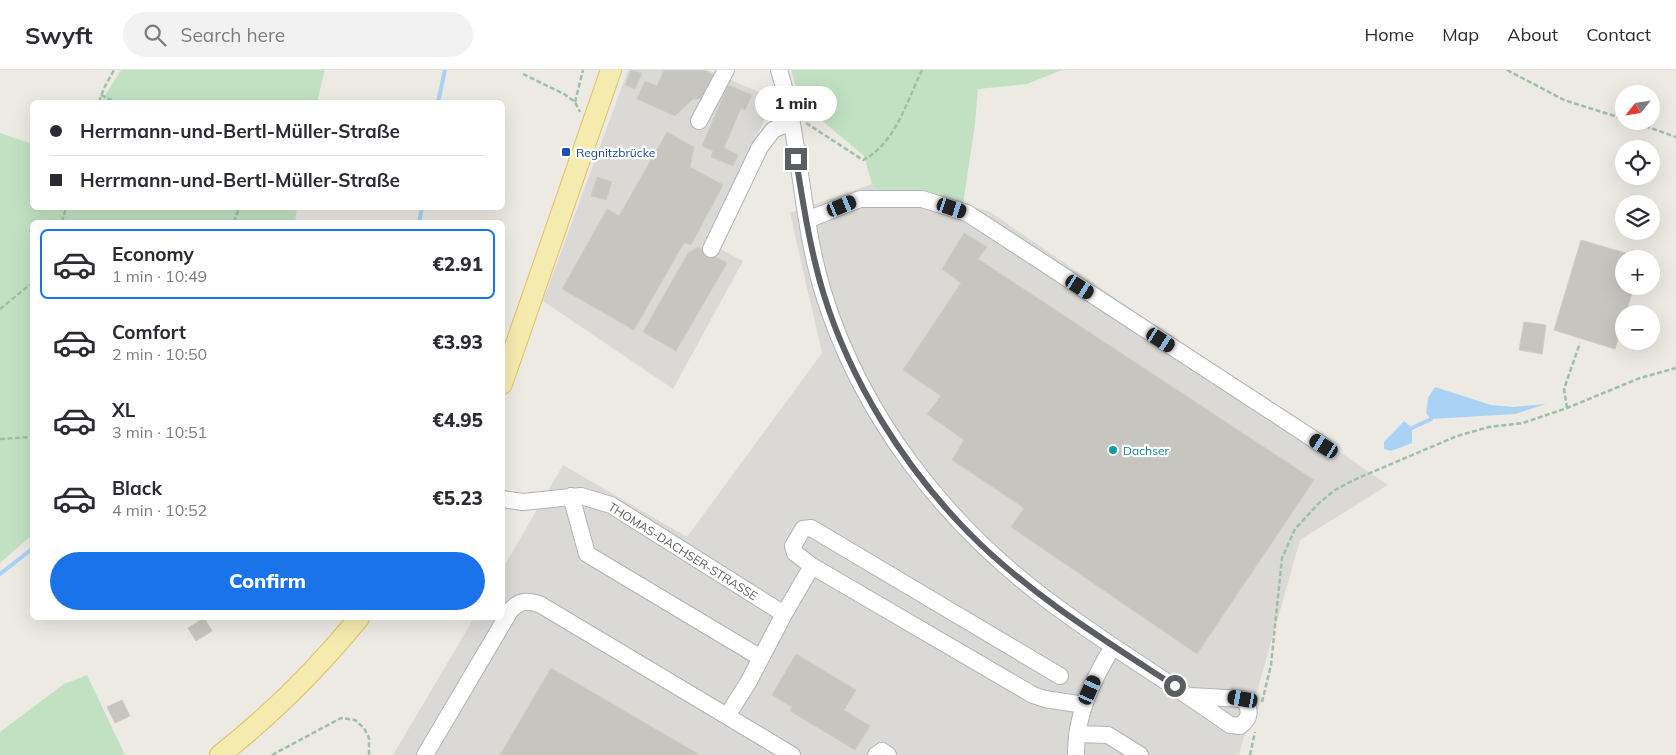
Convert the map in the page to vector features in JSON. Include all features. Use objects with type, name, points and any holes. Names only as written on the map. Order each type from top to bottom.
[{"type":"main road","points":[[505,375],[611,70]]},
{"type":"main road","points":[[220,755],[278,705],[323,659],[357,620]]},
{"type":"street","points":[[699,122],[726,70]]},
{"type":"street","points":[[779,70],[807,220],[823,292],[836,327],[868,396],[907,459],[951,514],[996,558],[1046,599],[1113,646],[1235,726],[1244,723],[1250,714],[1250,709],[1243,699],[1190,696]]},
{"type":"street","points":[[711,248],[760,147],[773,130],[789,117]]},
{"type":"street","points":[[807,220],[860,199],[922,199],[966,213],[1324,446]]},
{"type":"street","points":[[571,496],[587,554],[761,658]]},
{"type":"street","name":"THOMAS-DACHSER-STRASSE","points":[[505,499],[523,502],[571,496],[590,498],[611,504],[784,614]]},
{"type":"street","points":[[1060,676],[811,528],[803,529],[793,546],[795,553],[812,566],[1033,695],[1045,699],[1084,705]]},
{"type":"street","points":[[727,716],[812,566]]},
{"type":"street","points":[[505,619],[510,611],[523,602],[541,605],[792,755]]},
{"type":"street","points":[[425,755],[505,620]]},
{"type":"street","points":[[1076,755],[1077,734],[1084,705],[1098,670],[1113,646]]},
{"type":"street","points":[[1077,734],[1108,735],[1140,755]]},
{"type":"street","points":[[876,755],[882,751],[888,755]]},
{"type":"path","points":[[99,100],[114,70]]},
{"type":"path","points":[[583,70],[575,102],[577,109],[591,127]]},
{"type":"path","points":[[789,117],[863,160],[876,154],[886,142],[922,70]]},
{"type":"path","points":[[1507,70],[1564,100],[1615,116]]},
{"type":"path","points":[[524,74],[564,94],[575,102]]},
{"type":"path","points":[[101,95],[112,100]]},
{"type":"path","points":[[1656,130],[1676,137]]},
{"type":"path","points":[[0,309],[30,285]]},
{"type":"path","points":[[1567,408],[1564,389],[1580,343]]},
{"type":"path","points":[[1243,699],[1260,709],[1271,665],[1282,558],[1295,529],[1318,503],[1335,490],[1450,438],[1490,427],[1523,423],[1567,408],[1640,378],[1676,368]]},
{"type":"path","points":[[0,438],[30,437]]},
{"type":"path","points":[[272,755],[342,718],[355,720],[364,728],[369,738],[369,755]]},
{"type":"shaded area","points":[[628,70],[708,70],[775,99],[705,241],[743,261],[673,389],[543,301]]},
{"type":"shaded area","points":[[872,184],[881,195],[963,204],[990,212],[1388,485],[1300,540],[1239,755],[393,755],[473,620],[505,620],[505,565],[563,465],[687,537],[822,353],[790,213]]},
{"type":"green space","points":[[121,70],[325,70],[318,100],[102,100]]},
{"type":"green space","points":[[791,70],[1062,70],[1027,84],[978,89],[975,124],[963,204],[881,195],[872,184],[864,156],[801,103]]},
{"type":"green space","points":[[0,133],[30,143],[30,210],[297,210],[295,220],[30,220],[30,537],[0,563]]},
{"type":"green space","points":[[87,675],[125,755],[0,755],[0,732],[64,684]]},
{"type":"water","points":[[1435,387],[1491,405],[1513,407],[1546,404],[1515,414],[1431,419],[1426,413],[1428,398]]},
{"type":"water","points":[[1404,421],[1412,428],[1412,443],[1391,451],[1384,449],[1384,442]]},
{"type":"building","points":[[631,70],[642,73],[635,89],[625,85]]},
{"type":"building","points":[[664,70],[703,70],[716,76],[706,99],[693,99],[675,116],[637,99],[645,81],[657,86]]},
{"type":"building","points":[[728,85],[752,95],[745,110],[741,108],[724,148],[738,155],[733,166],[711,157],[713,151],[702,146]]},
{"type":"building","points":[[667,132],[694,147],[690,167],[723,185],[691,245],[684,243],[634,330],[562,289],[607,209],[619,216]]},
{"type":"building","points":[[597,177],[612,182],[606,200],[591,196]]},
{"type":"building","name":"Dachser","points":[[964,233],[987,247],[978,259],[1314,480],[1197,654],[1011,527],[1024,508],[952,460],[964,440],[927,414],[941,396],[903,370],[961,283],[942,269]]},
{"type":"building","points":[[1581,240],[1615,250],[1615,295],[1631,295],[1628,305],[1615,305],[1615,349],[1554,330]]},
{"type":"building","points":[[698,247],[727,263],[676,351],[643,332],[688,253]]},
{"type":"building","points":[[1524,322],[1546,325],[1542,354],[1519,350]]},
{"type":"building","points":[[201,620],[205,620],[212,631],[196,641],[188,628]]},
{"type":"building","points":[[796,654],[856,690],[844,710],[870,726],[855,750],[790,711],[792,707],[772,695]]},
{"type":"building","points":[[551,668],[700,755],[500,755]]},
{"type":"building","points":[[122,700],[130,716],[115,723],[107,707]]},
{"type":"waterway","points":[[438,100],[445,70]]},
{"type":"waterway","points":[[419,220],[422,210]]},
{"type":"waterway","points":[[1412,428],[1431,419]]},
{"type":"waterway","points":[[0,574],[30,551]]},
{"type":"place","name":"Regnitzbrücke","points":[[566,152]]},
{"type":"place","name":"Dachser","points":[[1113,450]]},
{"type":"route","points":[[796,159],[812,250],[823,292],[852,364],[876,410],[907,459],[960,524],[1002,564],[1067,614],[1175,686]]}]
